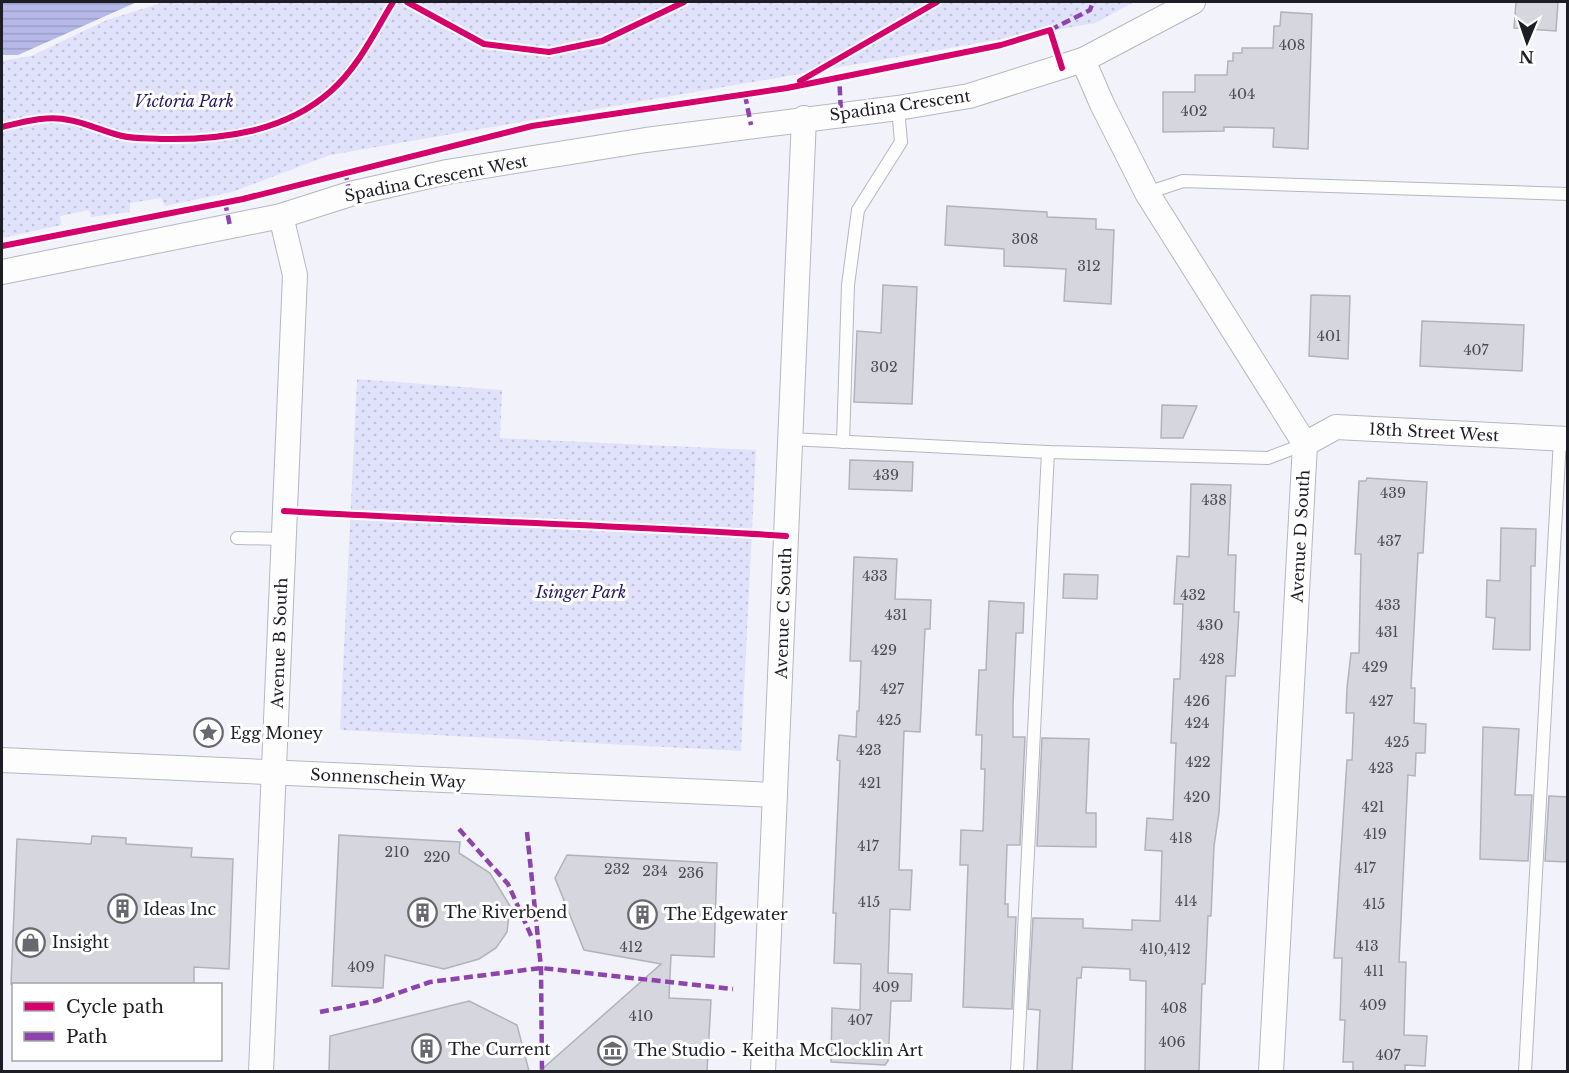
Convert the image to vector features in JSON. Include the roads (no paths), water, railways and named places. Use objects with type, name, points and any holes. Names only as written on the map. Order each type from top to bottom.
[{"type":"street","name":"Spadina Crescent","points":[[804,118],[898,108],[969,96],[1083,60],[1193,2]]},
{"type":"street","points":[[1083,60],[1102,104],[1147,193],[1305,444]]},
{"type":"street","name":"Spadina Crescent West","points":[[2,272],[281,216],[350,194],[447,172],[646,140],[804,118]]},
{"type":"street","name":"Avenue C South","points":[[763,1071],[804,118]]},
{"type":"street","name":"Avenue B South","points":[[261,1071],[295,275],[281,216]]},
{"type":"street","name":"18th Street West","points":[[1305,444],[1336,427],[1564,439]]},
{"type":"street","name":"Avenue D South","points":[[1271,1071],[1305,444]]},
{"type":"street","name":"Sonnenschein Way","points":[[2,760],[775,795]]},
{"type":"lane","points":[[843,442],[848,285],[858,210],[901,141],[898,108]]},
{"type":"lane","points":[[1147,193],[1183,181],[1568,194]]},
{"type":"lane","points":[[790,439],[1048,452],[1268,458],[1305,444]]},
{"type":"lane","points":[[1525,1071],[1564,439]]},
{"type":"lane","points":[[1017,1071],[1048,452]]},
{"type":"lane","points":[[237,538],[283,539]]},
{"type":"water","points":[[2,2],[137,2],[18,55],[2,55]]},
{"type":"place","name":"Egg Money","points":[[209,733]]},
{"type":"place","name":"Ideas Inc","points":[[122,909]]},
{"type":"place","name":"The Riverbend","points":[[423,912]]},
{"type":"place","name":"The Edgewater","points":[[643,914]]},
{"type":"place","name":"Insight","points":[[31,942]]},
{"type":"place","name":"The Current","points":[[427,1049]]},
{"type":"place","name":"The Studio - Keitha McClocklin Art","points":[[613,1050]]},
{"type":"park label","name":"Victoria Park","points":[[184,101]]},
{"type":"park label","name":"Isinger Park","points":[[581,592]]}]
